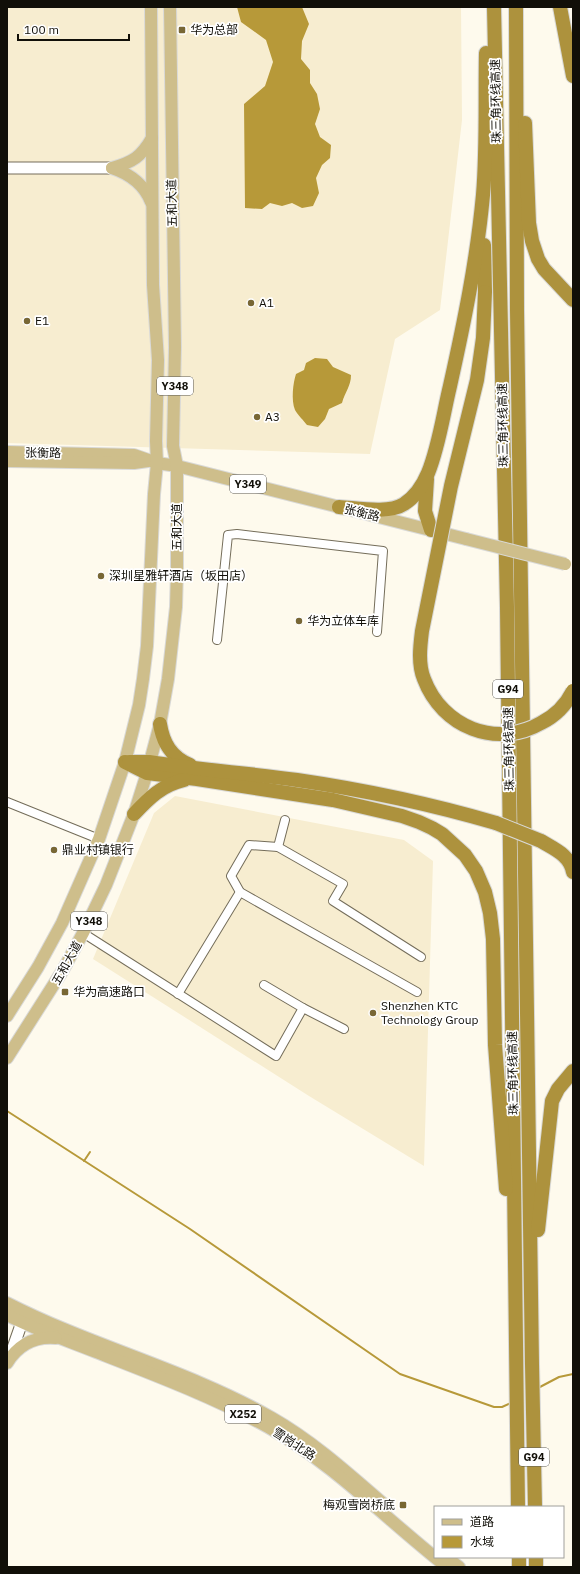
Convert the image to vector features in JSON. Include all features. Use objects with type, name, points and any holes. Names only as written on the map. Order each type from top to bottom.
[{"type":"highway","points":[[487,7],[483,195],[485,292],[483,338],[476,380],[451,486],[422,631],[420,663],[424,678],[431,694],[440,707],[463,725],[478,731],[496,734],[516,733],[532,728],[550,718],[564,705],[573,691]]},
{"type":"highway","name":"珠三角环线高速","points":[[494,7],[507,600],[518,1506]]},
{"type":"highway","name":"珠三角环线高速","points":[[516,7],[517,310],[532,1406],[535,1506]]},
{"type":"highway","points":[[519,7],[529,223],[532,241],[538,259],[544,270],[573,300]]},
{"type":"highway","points":[[560,7],[573,76]]},
{"type":"highway","points":[[338,507],[386,510],[398,508],[413,496],[421,487],[434,454],[468,302],[475,263],[483,195]]},
{"type":"highway","points":[[427,474],[425,511],[431,530]]},
{"type":"highway","points":[[160,724],[162,737],[170,751],[198,774]]},
{"type":"highway","points":[[124,762],[148,768],[316,790],[363,791],[446,809],[496,824],[541,841],[566,856],[570,862],[573,872]]},
{"type":"highway","points":[[134,814],[154,793],[164,787],[198,774]]},
{"type":"highway","points":[[316,790],[419,822],[442,834],[465,855],[476,871],[485,892],[490,913],[493,938],[495,1045],[516,1298]]},
{"type":"highway","points":[[531,1297],[552,1100],[558,1089],[573,1071]]},
{"type":"main road","name":"五和大道","points":[[7,1016],[38,966],[62,923],[99,839],[124,762],[139,705],[145,660],[154,494],[158,360],[153,285],[151,7]]},
{"type":"main road","name":"五和大道","points":[[7,1058],[43,1004],[83,934],[106,885],[134,814],[148,768],[160,724],[168,679],[176,607],[177,466],[173,446],[175,347],[170,7]]},
{"type":"main road","points":[[112,168],[132,161],[139,156],[152,138]]},
{"type":"main road","points":[[112,168],[122,171],[141,184],[148,194],[152,205]]},
{"type":"main road","name":"张衡路","points":[[7,452],[134,455],[154,462],[177,466],[569,565]]},
{"type":"main road","name":"张衡路","points":[[7,461],[154,462]]},
{"type":"main road","name":"雪岗北路","points":[[7,1303],[17,1317],[63,1339],[208,1397],[243,1414],[295,1443],[320,1461],[434,1556]]},
{"type":"main road","name":"雪岗北路","points":[[17,1317],[44,1322],[212,1388],[272,1418],[325,1453],[434,1547]]},
{"type":"main road","points":[[7,1363],[18,1348],[26,1343],[48,1338],[63,1339]]},
{"type":"main road","name":"雪岗北路","points":[[436,1558],[447,1567]]},
{"type":"main road","points":[[447,1558],[459,1567]]},
{"type":"street","points":[[7,168],[112,168]]},
{"type":"street","points":[[217,640],[228,535],[237,534],[383,551],[377,632]]},
{"type":"street","points":[[7,802],[99,839]]},
{"type":"street","points":[[278,847],[286,820]]},
{"type":"street","points":[[417,992],[240,892],[231,876],[249,845],[278,847],[343,884],[333,901],[421,957]]},
{"type":"street","points":[[178,994],[240,892]]},
{"type":"street","points":[[83,934],[276,1056],[303,1008]]},
{"type":"street","points":[[264,985],[303,1008],[344,1029]]},
{"type":"street","points":[[7,1342],[17,1317]]},
{"type":"street","points":[[7,1363],[17,1317]]},
{"type":"shaded area","points":[[7,7],[461,7],[462,120],[440,310],[395,339],[370,454],[7,443]]},
{"type":"shaded area","points":[[175,796],[404,840],[433,861],[424,1166],[309,1096],[93,959],[154,813]]},
{"type":"water","points":[[237,7],[302,7],[309,24],[302,41],[301,59],[310,70],[310,83],[317,94],[320,109],[315,124],[320,137],[331,145],[330,158],[322,165],[316,178],[319,193],[313,206],[302,208],[292,203],[282,206],[270,203],[262,209],[245,208],[244,104],[265,86],[273,62],[266,40],[241,22]]},
{"type":"water","points":[[315,358],[327,359],[333,367],[351,375],[342,403],[329,409],[325,419],[318,427],[307,425],[299,416],[295,410],[293,397],[293,387],[296,374],[304,370],[306,363]]},
{"type":"waterway","points":[[7,1111],[190,1229],[400,1374],[494,1407],[502,1407],[511,1403]]},
{"type":"waterway","points":[[84,1161],[90,1152]]},
{"type":"waterway","points":[[538,1388],[559,1377],[573,1374]]},
{"type":"place","name":"华为总部","points":[[182,30]]},
{"type":"place","name":"A1","points":[[251,303]]},
{"type":"place","name":"E1","points":[[27,321]]},
{"type":"place","name":"A3","points":[[257,417]]},
{"type":"place","name":"深圳星雅轩酒店（坂田店）","points":[[101,576]]},
{"type":"place","name":"华为立体车库","points":[[299,621]]},
{"type":"place","name":"鼎业村镇银行","points":[[54,850]]},
{"type":"place","name":"华为高速路口","points":[[65,992]]},
{"type":"place","name":"Shenzhen KTC Technology Group","points":[[373,1013]]},
{"type":"place","name":"梅观雪岗桥底","points":[[403,1505]]}]
